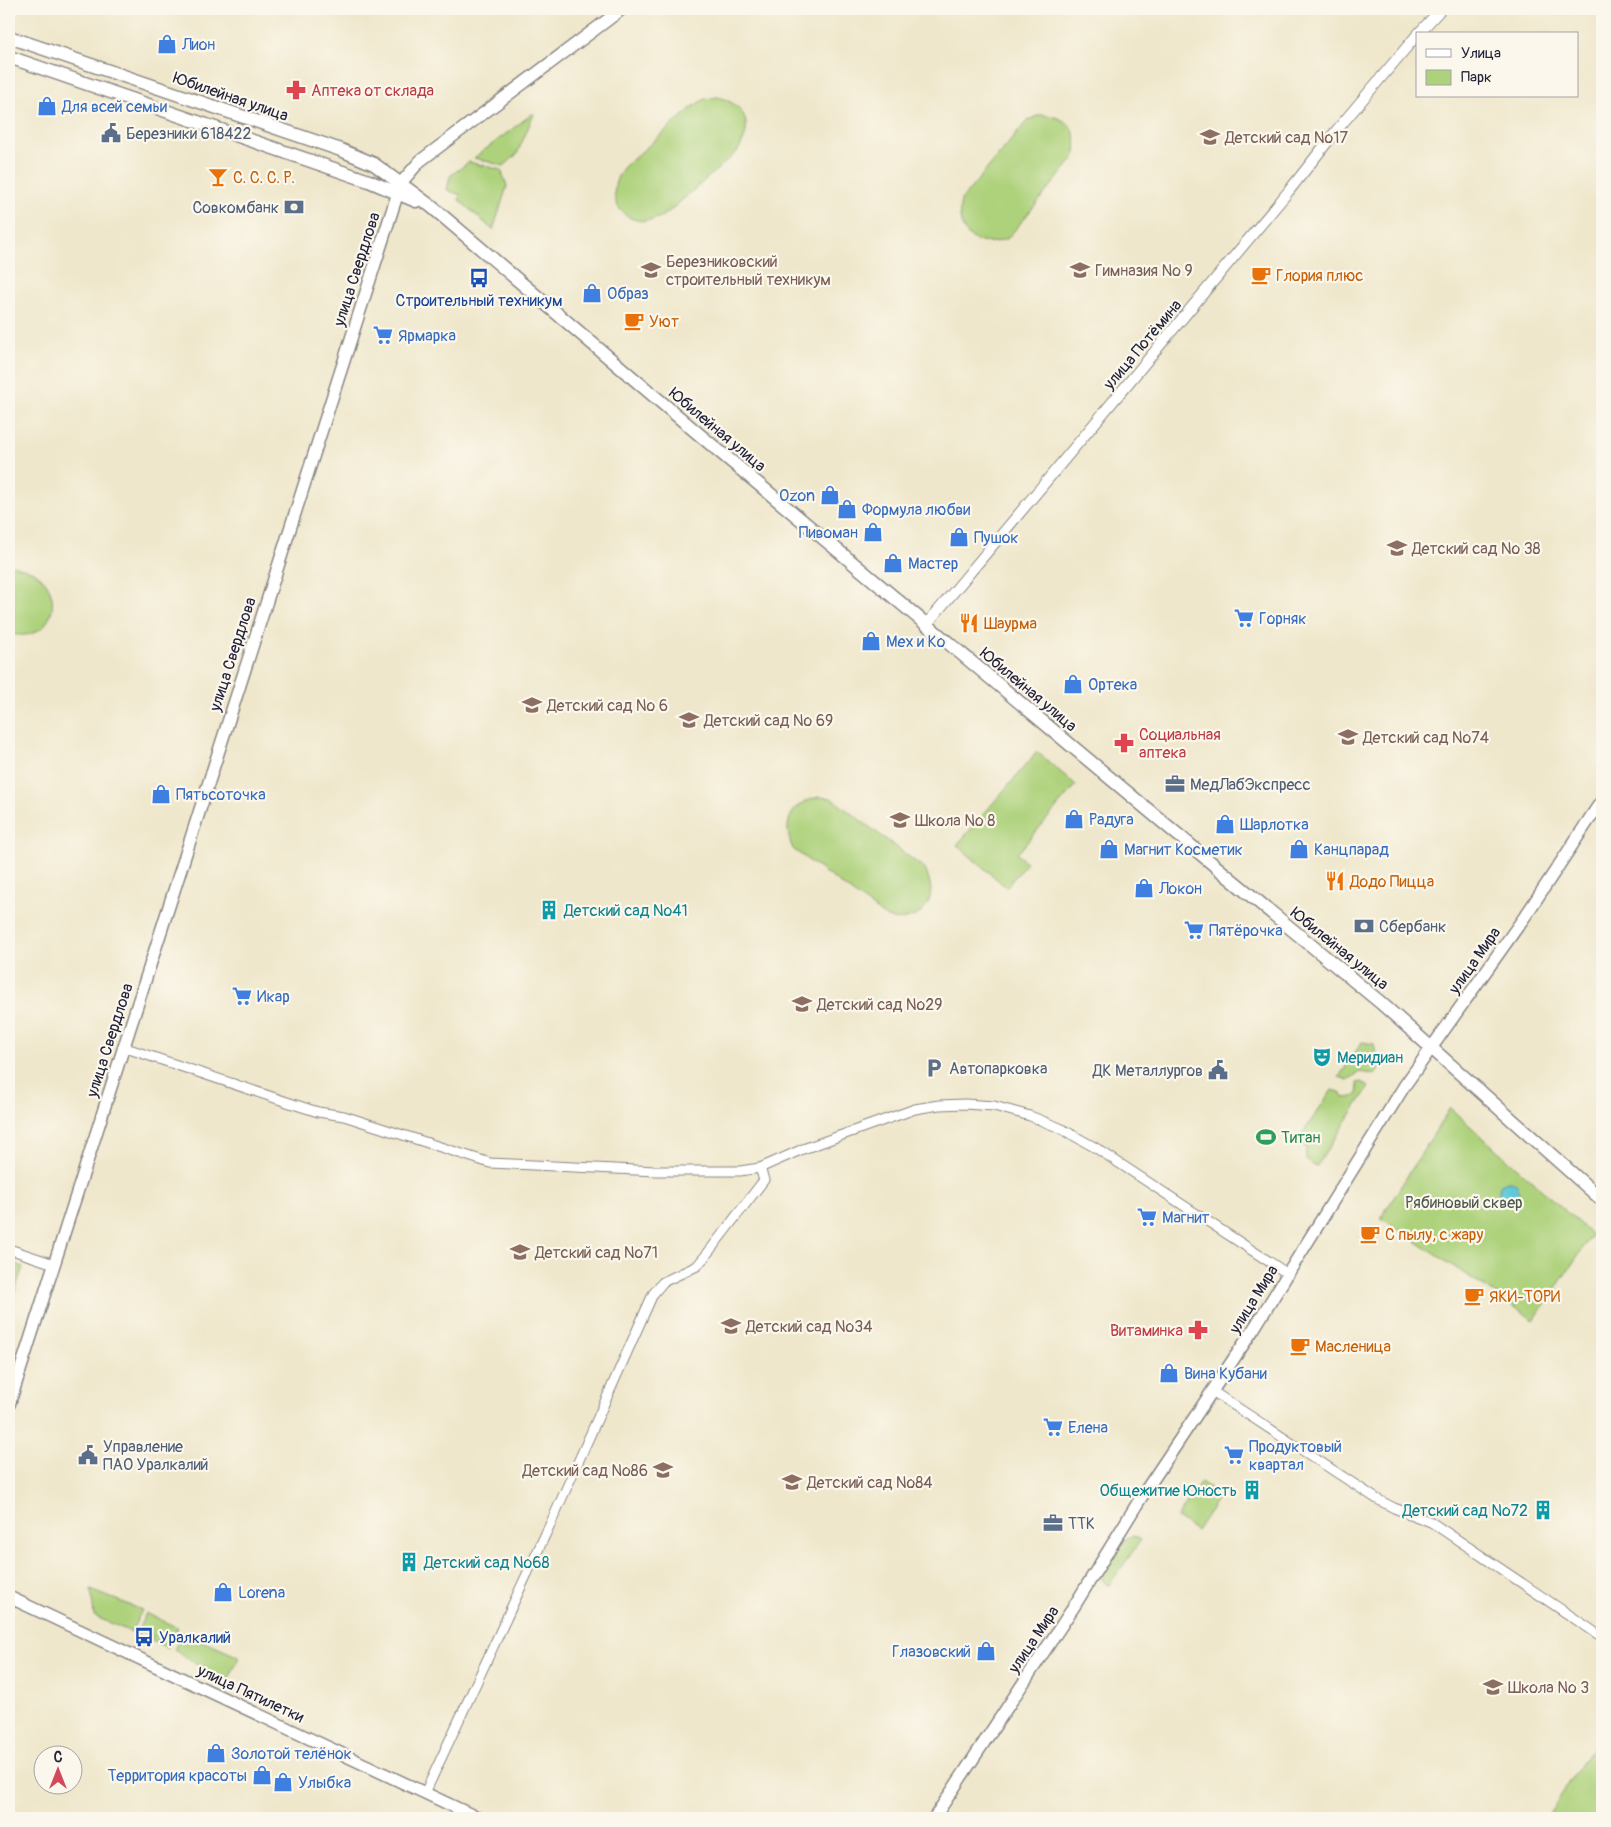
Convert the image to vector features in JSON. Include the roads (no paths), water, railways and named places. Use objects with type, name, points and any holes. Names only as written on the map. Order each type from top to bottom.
[{"type":"main road","name":"улица Свердлова","points":[[9,1404],[399,188],[420,161],[622,9]]},
{"type":"main road","name":"Юбилейная улица","points":[[9,37],[341,150],[374,164],[399,188],[432,208],[926,625],[1381,1003],[1602,1200]]},
{"type":"main road","name":"Юбилейная улица","points":[[9,57],[351,175],[399,188]]},
{"type":"main road","name":"улица Мира","points":[[934,1818],[1077,1601],[1118,1532],[1253,1330],[1405,1085],[1528,912],[1602,800]]},
{"type":"main road","name":"улица Пятилетки","points":[[9,1597],[478,1818]]},
{"type":"street","name":"улица Потёмина","points":[[1420,32],[1441,9]]},
{"type":"street","name":"улица Потёмина","points":[[926,625],[1283,199],[1330,137],[1416,36]]},
{"type":"street","points":[[123,1047],[318,1112],[344,1116],[490,1163],[656,1171],[740,1171],[760,1168],[803,1149],[915,1110],[939,1105],[994,1106],[1030,1116],[1060,1128],[1096,1148],[1288,1274]]},
{"type":"street","points":[[425,1793],[550,1525],[653,1294],[663,1282],[697,1266],[764,1180],[760,1168]]},
{"type":"street","points":[[9,1248],[54,1264]]},
{"type":"street","points":[[1212,1391],[1377,1499],[1394,1508],[1431,1522],[1602,1637]]},
{"type":"water","points":[[1505,1181],[1513,1181],[1519,1187],[1519,1195],[1513,1201],[1505,1201],[1499,1195],[1499,1187]]},
{"type":"place","name":"Лион","points":[[167,44]]},
{"type":"place","name":"Аптека от склада","points":[[296,90]]},
{"type":"place","name":"Для всей семьи","points":[[47,106]]},
{"type":"place","name":"Березники 618422","points":[[111,133]]},
{"type":"place","name":"Детский сад №17","points":[[1210,137]]},
{"type":"place","name":"С. С. С. Р.","points":[[218,177]]},
{"type":"place","name":"Совкомбанк","points":[[294,207]]},
{"type":"place","name":"Березниковский строительный техникум","points":[[651,270]]},
{"type":"place","name":"Гимназия № 9","points":[[1080,270]]},
{"type":"place","name":"Глория плюс","points":[[1261,275]]},
{"type":"place","name":"Строительный техникум","points":[[479,278]]},
{"type":"place","name":"Образ","points":[[592,293]]},
{"type":"place","name":"Уют","points":[[634,321]]},
{"type":"place","name":"Ярмарка","points":[[383,335]]},
{"type":"place","name":"Ozon","points":[[830,495]]},
{"type":"place","name":"Формула любви","points":[[847,509]]},
{"type":"place","name":"Пивоман","points":[[873,532]]},
{"type":"place","name":"Пушок","points":[[959,537]]},
{"type":"place","name":"Детский сад № 38","points":[[1397,548]]},
{"type":"place","name":"Мастер","points":[[893,563]]},
{"type":"place","name":"Горняк","points":[[1244,618]]},
{"type":"place","name":"Шаурма","points":[[969,623]]},
{"type":"place","name":"Мех и Ко","points":[[871,641]]},
{"type":"place","name":"Ортека","points":[[1073,684]]},
{"type":"place","name":"Детский сад № 6","points":[[532,705]]},
{"type":"place","name":"Детский сад № 69","points":[[689,720]]},
{"type":"place","name":"Детский сад №74","points":[[1348,737]]},
{"type":"place","name":"Социальная аптека","points":[[1124,743]]},
{"type":"place","name":"МедЛабЭкспресс","points":[[1175,784]]},
{"type":"place","name":"Пятьсоточка","points":[[161,794]]},
{"type":"place","name":"Радуга","points":[[1074,819]]},
{"type":"place","name":"Школа № 8","points":[[900,820]]},
{"type":"place","name":"Шарлотка","points":[[1225,824]]},
{"type":"place","name":"Магнит Косметик","points":[[1109,849]]},
{"type":"place","name":"Канцпарад","points":[[1299,849]]},
{"type":"place","name":"Додо Пицца","points":[[1335,881]]},
{"type":"place","name":"Локон","points":[[1144,888]]},
{"type":"place","name":"Детский сад №41","points":[[549,910]]},
{"type":"place","name":"Сбербанк","points":[[1364,926]]},
{"type":"place","name":"Пятёрочка","points":[[1194,930]]},
{"type":"place","name":"Икар","points":[[242,996]]},
{"type":"place","name":"Детский сад №29","points":[[802,1004]]},
{"type":"place","name":"Меридиан","points":[[1322,1057]]},
{"type":"place","name":"Автопарковка","points":[[934,1068]]},
{"type":"place","name":"ДК Металлургов","points":[[1218,1070]]},
{"type":"place","name":"Титан","points":[[1266,1137]]},
{"type":"place","name":"Магнит","points":[[1147,1217]]},
{"type":"place","name":"С пылу, с жару","points":[[1370,1234]]},
{"type":"place","name":"Детский сад №71","points":[[520,1252]]},
{"type":"place","name":"ЯКИ-ТОРИ","points":[[1474,1296]]},
{"type":"place","name":"Детский сад №34","points":[[731,1326]]},
{"type":"place","name":"Витаминка","points":[[1198,1330]]},
{"type":"place","name":"Масленица","points":[[1300,1346]]},
{"type":"place","name":"Вина Кубани","points":[[1169,1373]]},
{"type":"place","name":"Елена","points":[[1053,1427]]},
{"type":"place","name":"Управление ПАО Уралкалий","points":[[88,1455]]},
{"type":"place","name":"Продуктовый квартал","points":[[1234,1455]]},
{"type":"place","name":"Детский сад №86","points":[[663,1470]]},
{"type":"place","name":"Детский сад №84","points":[[792,1482]]},
{"type":"place","name":"Общежитие Юность","points":[[1252,1490]]},
{"type":"place","name":"Детский сад №72","points":[[1543,1510]]},
{"type":"place","name":"ТТК","points":[[1053,1523]]},
{"type":"place","name":"Детский сад №68","points":[[409,1562]]},
{"type":"place","name":"Lorena","points":[[223,1592]]},
{"type":"place","name":"Уралкалий","points":[[144,1637]]},
{"type":"place","name":"Глазовский","points":[[986,1651]]},
{"type":"place","name":"Школа № 3","points":[[1493,1687]]},
{"type":"place","name":"Золотой телёнок","points":[[216,1753]]},
{"type":"place","name":"Территория красоты","points":[[262,1775]]},
{"type":"place","name":"Улыбка","points":[[283,1782]]},
{"type":"park label","name":"Рябиновый сквер","points":[[1464,1202]]}]
